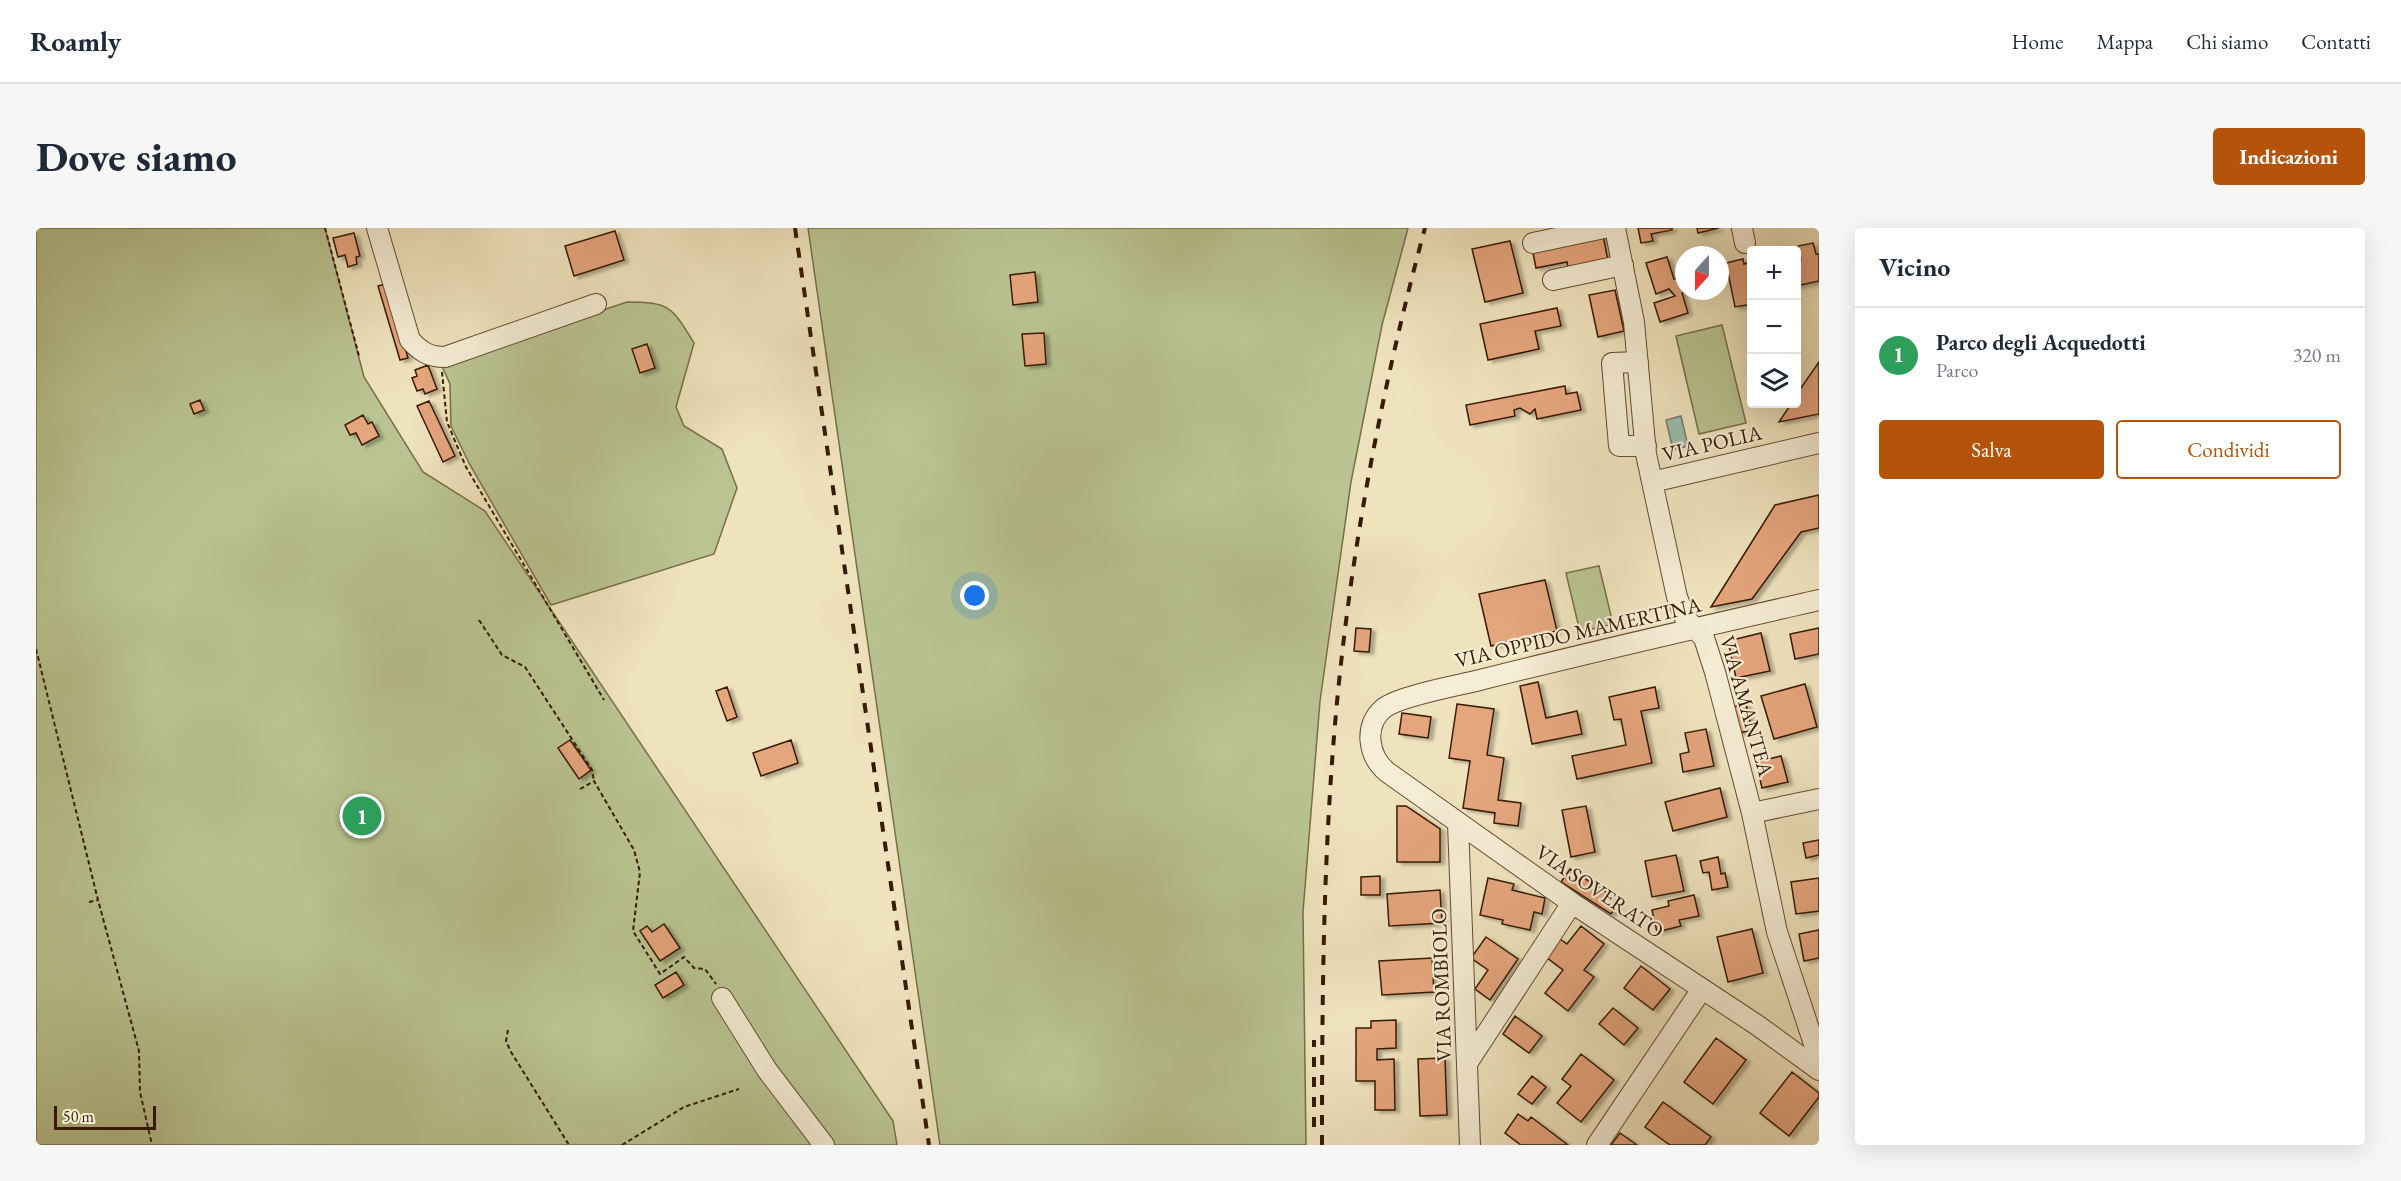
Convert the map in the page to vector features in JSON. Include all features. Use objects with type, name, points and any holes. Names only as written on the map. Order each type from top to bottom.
[{"type":"street","points":[[377,228],[410,340],[420,351],[432,357],[445,357],[596,304]]},
{"type":"street","points":[[1533,243],[1604,228]]},
{"type":"street","name":"VIA AMANTEA","points":[[1615,228],[1638,362],[1652,482],[1682,613],[1697,628],[1705,641],[1717,679],[1752,813],[1777,932],[1819,1059]]},
{"type":"street","points":[[1553,280],[1623,265]]},
{"type":"street","points":[[1638,362],[1612,363],[1619,446],[1646,446]]},
{"type":"street","name":"VIA POLIA","points":[[1652,482],[1819,443]]},
{"type":"street","name":"VIA OPPIDO MAMERTINA","points":[[1371,738],[1376,717],[1392,704],[1492,677],[1819,600]]},
{"type":"street","name":"VIA SOVERATO","points":[[1371,738],[1373,751],[1382,767],[1572,903],[1819,1070]]},
{"type":"street","points":[[1752,813],[1819,799]]},
{"type":"street","name":"VIA ROMBIOLO","points":[[1458,823],[1470,1145]]},
{"type":"street","points":[[1468,1062],[1572,903]]},
{"type":"street","points":[[1597,1145],[1702,989]]},
{"type":"street","points":[[722,998],[767,1070],[824,1145]]},
{"type":"path","points":[[325,228],[359,356]]},
{"type":"path","points":[[432,357],[442,373],[447,422],[466,467],[604,700]]},
{"type":"path","points":[[479,620],[502,655],[525,667],[592,770],[594,781],[634,850],[640,872],[633,931],[647,956],[660,974],[684,957],[694,968],[705,969],[714,980],[722,998]]},
{"type":"path","points":[[36,649],[98,900],[139,1051],[140,1092],[152,1145]]},
{"type":"path","points":[[580,789],[594,781]]},
{"type":"path","points":[[89,902],[98,900]]},
{"type":"path","points":[[508,1030],[506,1041],[511,1052],[569,1145]]},
{"type":"path","points":[[622,1145],[684,1107],[739,1089]]},
{"type":"green space","points":[[36,228],[325,228],[364,377],[423,472],[485,511],[893,1121],[897,1145],[36,1145]]},
{"type":"green space","points":[[808,228],[1408,228],[1382,325],[1351,482],[1320,701],[1303,912],[1306,1145],[940,1145]]},
{"type":"green space","points":[[627,302],[653,303],[668,309],[680,321],[694,343],[676,407],[684,426],[722,449],[737,488],[714,554],[551,605],[470,465],[451,426],[450,384],[441,364]]},
{"type":"green space","points":[[1722,325],[1746,423],[1699,434],[1676,336]]},
{"type":"green space","points":[[1599,566],[1613,624],[1580,632],[1566,573]]},
{"type":"shaded area","points":[[1681,416],[1688,446],[1673,450],[1666,420]]},
{"type":"building","points":[[1638,228],[1672,228],[1672,230],[1651,234],[1653,241],[1641,243]]},
{"type":"building","points":[[1697,228],[1719,228],[1698,233]]},
{"type":"building","points":[[615,231],[624,260],[574,276],[565,246]]},
{"type":"building","points":[[354,233],[360,256],[356,257],[357,264],[348,267],[345,255],[338,257],[333,238]]},
{"type":"building","points":[[1603,235],[1609,266],[1569,274],[1567,262],[1536,268],[1532,248]]},
{"type":"building","points":[[1510,241],[1523,293],[1485,302],[1472,249]]},
{"type":"building","points":[[1813,243],[1816,254],[1819,254],[1819,281],[1801,285],[1801,246],[1798,246]]},
{"type":"building","points":[[1667,257],[1675,279],[1675,296],[1669,289],[1656,294],[1646,263]]},
{"type":"building","points":[[1743,259],[1744,264],[1747,263],[1747,305],[1735,307],[1729,278],[1729,262]]},
{"type":"building","points":[[1035,272],[1038,302],[1013,305],[1010,275]]},
{"type":"building","points":[[386,284],[408,358],[400,360],[378,286]]},
{"type":"building","points":[[1615,290],[1624,331],[1598,337],[1589,295]]},
{"type":"building","points":[[1675,296],[1675,300],[1684,300],[1688,313],[1660,322],[1654,303]]},
{"type":"building","points":[[1557,308],[1561,326],[1535,331],[1539,349],[1488,360],[1480,324]]},
{"type":"building","points":[[1044,333],[1046,364],[1025,366],[1022,334]]},
{"type":"building","points":[[647,344],[655,368],[640,373],[632,349]]},
{"type":"building","points":[[1819,362],[1819,414],[1779,422],[1788,408],[1801,408],[1801,388]]},
{"type":"building","points":[[428,365],[437,389],[425,394],[423,389],[417,391],[412,378],[417,376],[415,370]]},
{"type":"building","points":[[1565,386],[1566,394],[1577,392],[1581,410],[1537,419],[1535,409],[1530,414],[1520,408],[1514,410],[1515,416],[1470,425],[1466,405]]},
{"type":"building","points":[[200,400],[204,410],[194,414],[190,404]]},
{"type":"building","points":[[429,401],[455,456],[443,462],[417,406]]},
{"type":"building","points":[[363,415],[368,424],[372,422],[379,436],[362,445],[356,433],[350,435],[345,425]]},
{"type":"building","points":[[1819,495],[1819,528],[1801,532],[1752,599],[1711,607],[1775,505]]},
{"type":"building","points":[[1545,580],[1557,631],[1491,646],[1479,594]]},
{"type":"building","points":[[1356,628],[1371,629],[1369,652],[1354,651]]},
{"type":"building","points":[[1819,628],[1819,654],[1795,659],[1790,634]]},
{"type":"building","points":[[1761,633],[1770,671],[1736,678],[1728,641]]},
{"type":"building","points":[[1538,682],[1546,718],[1577,711],[1582,734],[1532,744],[1520,686]]},
{"type":"building","points":[[1805,684],[1817,727],[1774,739],[1761,696]]},
{"type":"building","points":[[727,687],[737,717],[727,721],[716,691]]},
{"type":"building","points":[[1655,687],[1659,708],[1641,711],[1652,763],[1577,779],[1572,756],[1626,745],[1621,719],[1614,720],[1609,697]]},
{"type":"building","points":[[1457,704],[1494,709],[1487,755],[1504,758],[1498,800],[1521,803],[1518,826],[1494,823],[1495,813],[1463,808],[1470,761],[1449,758]]},
{"type":"building","points":[[1746,704],[1752,730],[1739,733],[1732,707]]},
{"type":"building","points":[[1402,713],[1431,717],[1428,738],[1399,734]]},
{"type":"building","points":[[1706,729],[1714,766],[1683,772],[1680,754],[1689,752],[1685,733]]},
{"type":"building","points":[[570,740],[591,770],[579,779],[558,748]]},
{"type":"building","points":[[791,740],[798,763],[761,776],[753,753]]},
{"type":"building","points":[[1781,756],[1788,782],[1762,788],[1756,762]]},
{"type":"building","points":[[1720,788],[1727,817],[1673,831],[1665,802]]},
{"type":"building","points":[[1397,806],[1406,806],[1440,829],[1440,862],[1397,862]]},
{"type":"building","points":[[1586,806],[1595,852],[1571,857],[1562,810]]},
{"type":"building","points":[[1819,840],[1819,855],[1806,858],[1803,843]]},
{"type":"building","points":[[1676,855],[1684,891],[1652,897],[1645,861]]},
{"type":"building","points":[[1718,857],[1721,874],[1725,873],[1728,887],[1712,890],[1709,872],[1703,873],[1700,861]]},
{"type":"building","points":[[1570,869],[1620,901],[1611,914],[1561,882]]},
{"type":"building","points":[[1380,876],[1380,895],[1361,895],[1361,877]]},
{"type":"building","points":[[1488,878],[1514,884],[1512,890],[1545,898],[1542,914],[1534,912],[1530,930],[1502,924],[1503,920],[1480,915]]},
{"type":"building","points":[[1819,878],[1819,911],[1796,914],[1791,882]]},
{"type":"building","points":[[1440,890],[1442,923],[1389,926],[1387,894]]},
{"type":"building","points":[[1694,895],[1699,916],[1679,920],[1681,926],[1657,932],[1652,910],[1669,906],[1668,901]]},
{"type":"building","points":[[664,924],[680,948],[660,961],[640,931],[647,926],[652,932]]},
{"type":"building","points":[[1581,926],[1604,944],[1584,970],[1594,977],[1568,1011],[1545,993],[1563,970],[1546,957],[1560,939],[1567,944]]},
{"type":"building","points":[[1752,929],[1763,973],[1728,982],[1717,937]]},
{"type":"building","points":[[1819,930],[1819,958],[1804,961],[1799,934]]},
{"type":"building","points":[[1486,937],[1518,959],[1490,1000],[1475,989],[1488,970],[1471,958]]},
{"type":"building","points":[[1432,958],[1434,992],[1382,995],[1379,961]]},
{"type":"building","points":[[1641,966],[1670,989],[1653,1010],[1624,988]]},
{"type":"building","points":[[676,972],[684,985],[663,998],[655,985]]},
{"type":"building","points":[[1613,1008],[1638,1028],[1624,1045],[1599,1024]]},
{"type":"building","points":[[1515,1016],[1542,1036],[1529,1053],[1503,1034]]},
{"type":"building","points":[[1396,1020],[1396,1048],[1377,1049],[1377,1060],[1394,1059],[1395,1110],[1375,1110],[1375,1081],[1356,1081],[1356,1028],[1371,1028],[1371,1021]]},
{"type":"building","points":[[1716,1038],[1746,1060],[1713,1104],[1684,1082]]},
{"type":"building","points":[[1581,1054],[1614,1080],[1581,1122],[1557,1103],[1571,1086],[1562,1079]]},
{"type":"building","points":[[1445,1058],[1447,1115],[1420,1116],[1418,1059]]},
{"type":"building","points":[[1792,1072],[1819,1093],[1819,1097],[1789,1136],[1760,1113]]},
{"type":"building","points":[[1532,1076],[1546,1087],[1532,1104],[1518,1094]]},
{"type":"building","points":[[1663,1102],[1711,1137],[1705,1145],[1670,1145],[1645,1127]]},
{"type":"building","points":[[1518,1114],[1528,1121],[1531,1117],[1568,1145],[1521,1145],[1505,1133]]},
{"type":"building","points":[[1620,1133],[1637,1145],[1611,1145]]},
{"type":"railway","points":[[795,228],[929,1145]]},
{"type":"railway","points":[[1322,1145],[1325,889],[1330,787],[1340,672],[1357,543],[1380,416],[1425,228]]},
{"type":"railway","points":[[1314,1040],[1314,1127]]},
{"type":"place","name":"Parco degli Acquedotti","points":[[362,816]]}]
